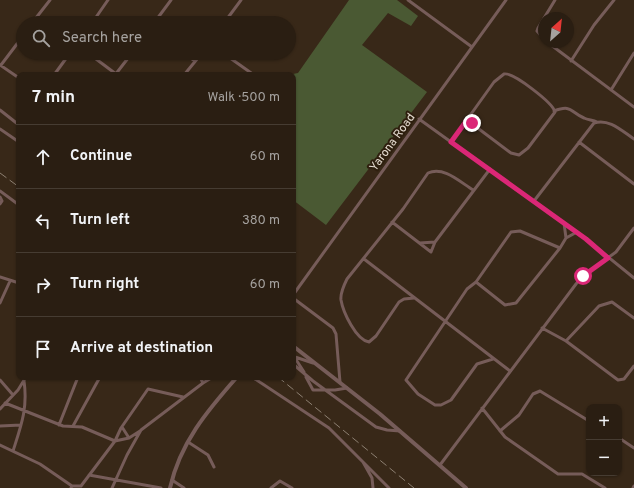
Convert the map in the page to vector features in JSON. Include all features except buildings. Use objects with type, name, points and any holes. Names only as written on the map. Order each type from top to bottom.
[{"type":"street","points":[[37,16],[50,0]]},
{"type":"street","points":[[97,16],[108,0]]},
{"type":"street","points":[[159,16],[171,0]]},
{"type":"street","points":[[229,16],[241,0]]},
{"type":"street","points":[[408,0],[472,47]]},
{"type":"street","name":"Yarona Road","points":[[296,292],[506,0]]},
{"type":"street","points":[[548,12],[555,0]]},
{"type":"street","points":[[570,60],[594,25],[614,0]]},
{"type":"street","points":[[16,45],[0,65],[16,76]]},
{"type":"street","points":[[555,48],[634,107]]},
{"type":"street","points":[[611,90],[634,53]]},
{"type":"street","points":[[56,72],[65,60]]},
{"type":"street","points":[[97,60],[113,72]]},
{"type":"street","points":[[118,72],[127,60]]},
{"type":"street","points":[[233,60],[250,72]]},
{"type":"street","points":[[186,72],[195,61]]},
{"type":"street","points":[[451,142],[494,82],[507,73],[546,100],[553,106],[554,111],[554,114],[545,127],[523,154],[519,155],[509,152],[467,120]]},
{"type":"street","points":[[554,111],[566,107],[585,118],[597,122],[610,123],[634,139]]},
{"type":"street","points":[[0,110],[16,123]]},
{"type":"street","points":[[419,119],[577,232],[634,278]]},
{"type":"street","points":[[534,201],[579,142],[597,122]]},
{"type":"street","points":[[0,129],[16,140]]},
{"type":"street","points":[[579,142],[634,184]]},
{"type":"street","points":[[392,222],[431,252],[435,242],[490,169]]},
{"type":"street","points":[[414,298],[404,299],[399,302],[375,337],[369,342],[363,340],[350,322],[341,300],[342,292],[348,279],[428,173],[434,170],[447,174],[473,190]]},
{"type":"street","points":[[0,191],[16,203]]},
{"type":"street","points":[[0,197],[2,201],[0,204]]},
{"type":"street","points":[[564,223],[566,238]]},
{"type":"street","points":[[440,465],[542,328],[583,276],[619,248],[634,228]]},
{"type":"street","points":[[493,359],[482,362],[474,368],[449,403],[437,405],[418,394],[407,383],[406,379],[445,321],[470,286],[476,282],[514,230],[560,248]]},
{"type":"street","points":[[476,282],[505,305],[516,303],[560,248],[566,238],[577,232]]},
{"type":"street","points":[[420,243],[435,242]]},
{"type":"street","points":[[364,259],[510,371]]},
{"type":"street","points":[[0,277],[16,282]]},
{"type":"street","points":[[0,303],[10,281]]},
{"type":"street","points":[[296,298],[333,328],[336,334],[340,382]]},
{"type":"street","points":[[566,341],[599,306],[604,303],[612,302],[634,318]]},
{"type":"street","points":[[542,328],[566,341],[618,380],[624,379],[634,366]]},
{"type":"street","points":[[296,348],[400,431],[466,488]]},
{"type":"street","points":[[296,357],[318,365]]},
{"type":"street","points":[[296,360],[313,390],[335,390],[347,388]]},
{"type":"street","points":[[296,367],[376,427],[400,431]]},
{"type":"street","points":[[0,380],[13,395]]},
{"type":"street","points":[[59,424],[77,380]]},
{"type":"street","points":[[73,426],[98,380]]},
{"type":"street","points":[[5,403],[59,424],[82,427],[115,441],[129,438],[208,380]]},
{"type":"street","points":[[170,488],[188,442],[206,412],[234,380]]},
{"type":"street","points":[[256,380],[328,428],[390,488]]},
{"type":"street","points":[[0,409],[24,381]]},
{"type":"street","points":[[13,451],[25,412],[26,400],[24,381]]},
{"type":"street","points":[[0,444],[40,464],[72,487],[82,487],[89,475],[115,441],[122,427],[148,389],[183,398]]},
{"type":"street","points":[[500,431],[519,415],[533,394],[540,391],[586,419]]},
{"type":"street","points":[[482,408],[500,431],[558,474],[582,474],[605,488]]},
{"type":"street","points":[[0,426],[21,425]]},
{"type":"street","points":[[122,427],[129,438]]},
{"type":"street","points":[[112,488],[126,456],[141,430]]},
{"type":"street","points":[[622,440],[634,448]]},
{"type":"street","points":[[188,442],[208,455],[214,467]]},
{"type":"street","points":[[626,442],[634,443]]},
{"type":"street","points":[[361,459],[372,478],[373,488]]},
{"type":"street","points":[[89,475],[116,479],[148,488],[161,488]]},
{"type":"street","points":[[172,480],[184,488]]},
{"type":"street","points":[[271,488],[280,481],[292,488]]},
{"type":"green space","points":[[349,0],[397,0],[418,16],[411,26],[388,13],[362,45],[427,92],[326,225],[296,202],[296,73],[298,73]]},
{"type":"railway","points":[[0,173],[16,185]]},
{"type":"railway","points":[[282,380],[414,488]]},
{"type":"route","points":[[472,123],[467,120],[451,142],[586,239],[608,258],[583,276]]}]
